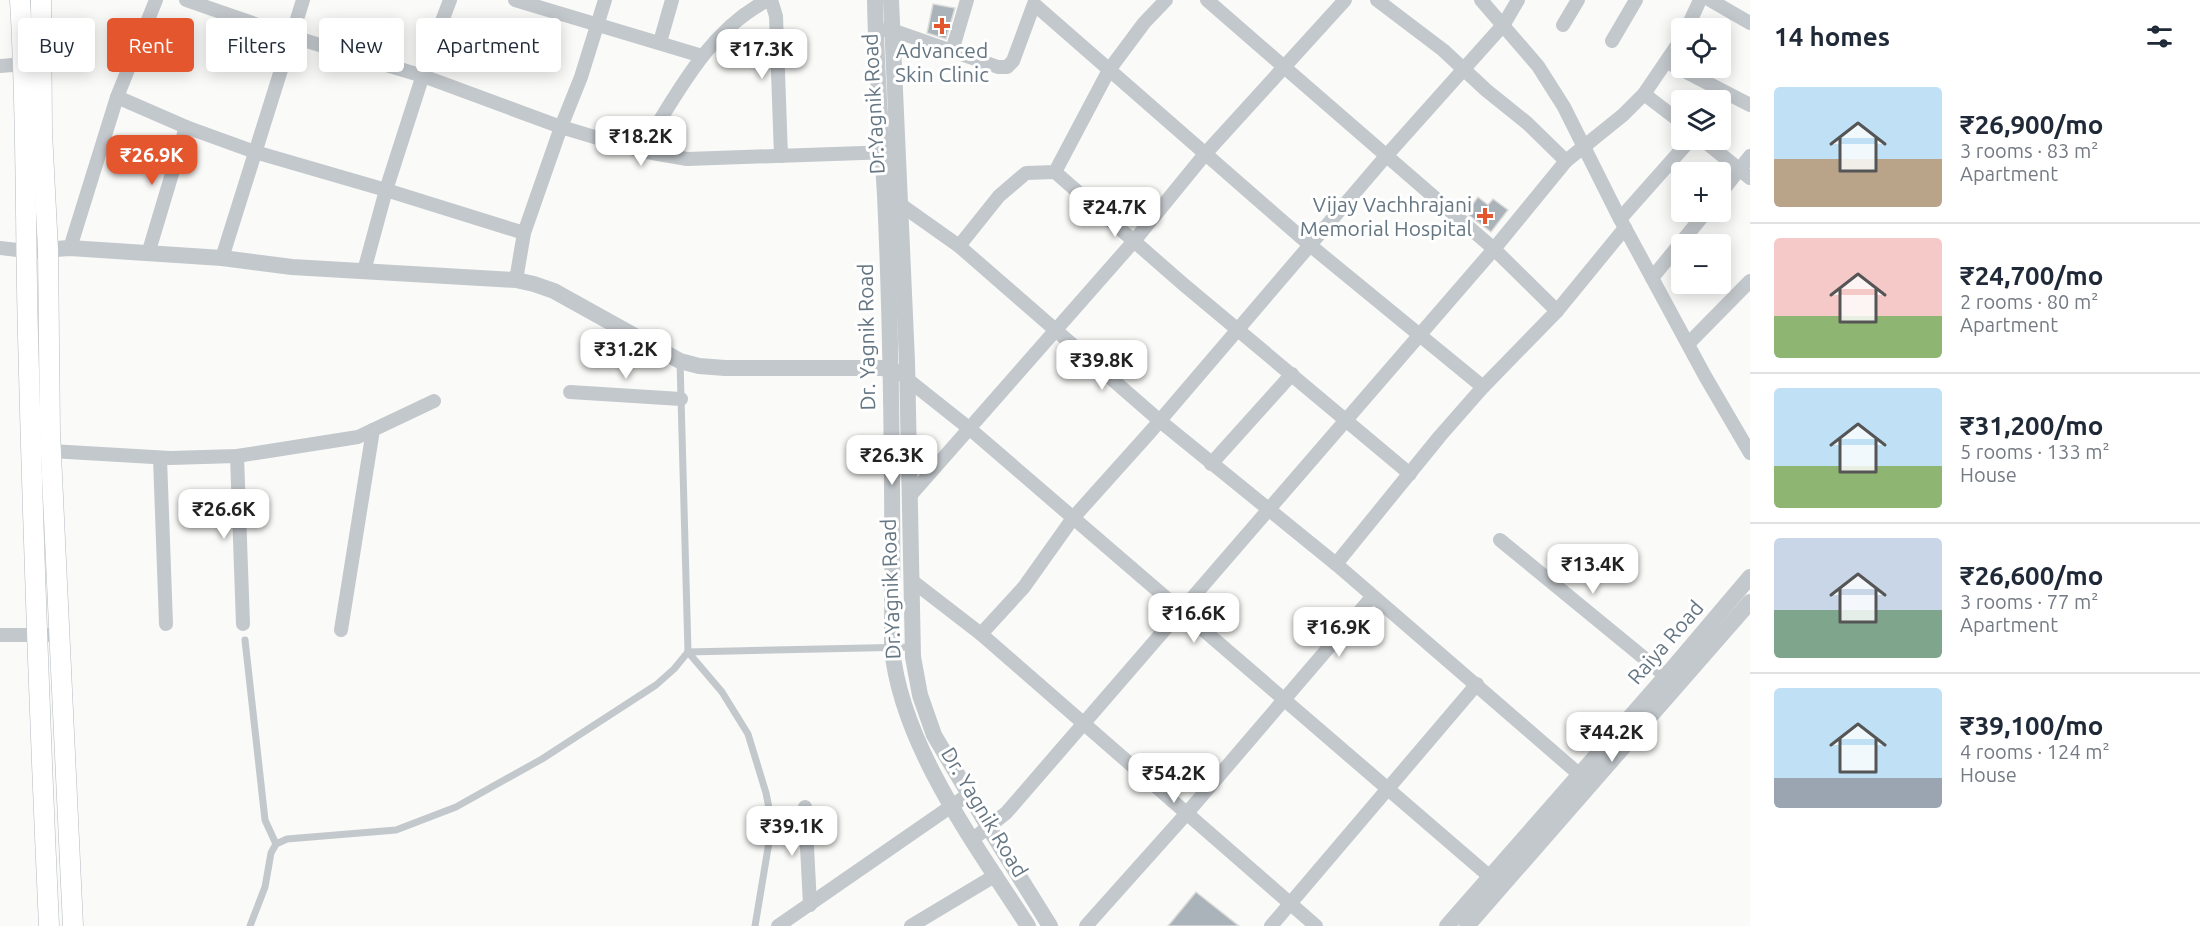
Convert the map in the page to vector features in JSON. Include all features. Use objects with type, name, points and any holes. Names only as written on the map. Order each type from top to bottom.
[{"type":"main road","points":[[20,0],[21,18]]},
{"type":"main road","points":[[41,0],[42,132],[48,250],[51,451],[73,926]]},
{"type":"main road","points":[[24,72],[26,251],[36,635],[49,926]]},
{"type":"street","points":[[70,248],[117,97],[156,0]]},
{"type":"street","points":[[186,0],[238,18]]},
{"type":"street","points":[[296,18],[303,0]]},
{"type":"street","points":[[364,271],[423,76],[450,0]]},
{"type":"street","points":[[516,280],[524,233],[581,77],[605,0]]},
{"type":"street","points":[[660,42],[672,0]]},
{"type":"street","points":[[641,151],[702,56],[740,17],[770,0],[776,16],[781,156]]},
{"type":"street","name":"Dr. Yagnik Road","points":[[875,0],[884,30],[889,152],[885,194],[894,669],[909,719],[926,759],[952,806],[1028,926]]},
{"type":"street","name":"Dr.Yagnik Road","points":[[884,30],[891,0]]},
{"type":"street","points":[[952,51],[967,0]]},
{"type":"street","points":[[1055,172],[1109,70],[1144,23],[1166,0]]},
{"type":"street","points":[[1207,0],[1494,249],[1557,311]]},
{"type":"street","points":[[909,497],[1134,241],[1205,154],[1345,0]]},
{"type":"street","points":[[1377,0],[1443,50],[1566,160]]},
{"type":"street","points":[[1481,0],[1538,66],[1564,107],[1652,278],[1750,453]]},
{"type":"street","points":[[981,634],[1024,587],[1073,518],[1160,421],[1387,155],[1504,24],[1518,0]]},
{"type":"street","points":[[1563,25],[1578,0]]},
{"type":"street","points":[[1612,41],[1636,0]]},
{"type":"street","points":[[1692,18],[1700,0]]},
{"type":"street","points":[[1710,0],[1750,23]]},
{"type":"street","points":[[524,1],[702,56]]},
{"type":"street","points":[[884,30],[1007,67],[1013,61],[1035,2],[1109,70],[1311,246],[1483,387]]},
{"type":"street","points":[[307,41],[423,76],[561,127],[641,151],[687,159],[889,152]]},
{"type":"street","points":[[973,839],[989,828],[1020,797],[1180,611],[1270,511],[1494,249],[1566,160],[1644,94],[1671,56]]},
{"type":"street","points":[[1667,62],[1713,90]]},
{"type":"street","points":[[0,66],[18,64]]},
{"type":"street","points":[[222,258],[279,72]]},
{"type":"street","points":[[1644,94],[1671,115]]},
{"type":"street","points":[[117,97],[186,127],[255,152],[524,233]]},
{"type":"street","points":[[1731,99],[1750,105]]},
{"type":"street","points":[[148,254],[186,127]]},
{"type":"street","points":[[1336,564],[1483,387],[1557,311],[1623,223],[1682,150]]},
{"type":"street","points":[[1715,150],[1745,174]]},
{"type":"street","name":"Dr.Yagnik Road","points":[[889,152],[900,203],[907,379],[912,647],[921,694],[934,735],[1050,926]]},
{"type":"street","points":[[1731,185],[1745,174],[1750,156]]},
{"type":"street","points":[[959,246],[999,196],[1026,173],[1055,172],[1410,474]]},
{"type":"street","points":[[885,194],[959,246],[1160,421],[1336,564],[1580,774]]},
{"type":"street","points":[[1652,278],[1698,222]]},
{"type":"street","points":[[0,248],[26,251],[70,248],[222,258],[292,267],[516,280],[554,291],[680,361],[699,366],[890,369],[907,379],[970,429],[1495,882]]},
{"type":"street","points":[[1688,344],[1749,286]]},
{"type":"street","points":[[1211,464],[1292,374]]},
{"type":"street","points":[[570,392],[681,399]]},
{"type":"street","points":[[51,451],[160,458],[237,456],[358,437],[434,401]]},
{"type":"street","points":[[341,630],[373,430]]},
{"type":"street","points":[[237,456],[243,624]]},
{"type":"street","points":[[160,458],[166,624]]},
{"type":"street","points":[[1500,540],[1665,676]]},
{"type":"street","name":"Raiya Road","points":[[1467,926],[1495,882],[1580,774],[1750,577]]},
{"type":"street","points":[[911,580],[981,634],[1316,926]]},
{"type":"street","points":[[1086,926],[1187,813],[1372,597]]},
{"type":"street","name":"Raiya Road","points":[[1447,926],[1495,882],[1750,602]]},
{"type":"street","points":[[0,634],[59,635]]},
{"type":"street","points":[[1271,926],[1477,684]]},
{"type":"street","points":[[778,926],[969,794]]},
{"type":"street","points":[[805,807],[810,905]]},
{"type":"street","points":[[912,926],[996,875]]},
{"type":"lane","points":[[680,361],[688,652],[722,692],[748,734],[766,793],[771,819],[755,926]]},
{"type":"lane","points":[[245,640],[265,820],[276,844]]},
{"type":"lane","points":[[250,926],[265,887],[271,853],[276,844],[287,839],[396,830],[456,807],[542,759],[656,685],[688,652],[912,647]]},
{"type":"building","points":[[933,4],[955,8],[946,39],[927,33]]},
{"type":"building","points":[[1478,197],[1488,205],[1493,199],[1508,210],[1491,232],[1466,213]]},
{"type":"building","points":[[1196,892],[1239,926],[1168,926]]},
{"type":"place","name":"Advanced Skin Clinic","points":[[942,26]]},
{"type":"place","name":"Vijay Vachhrajani Memorial Hospital","points":[[1485,216]]}]
